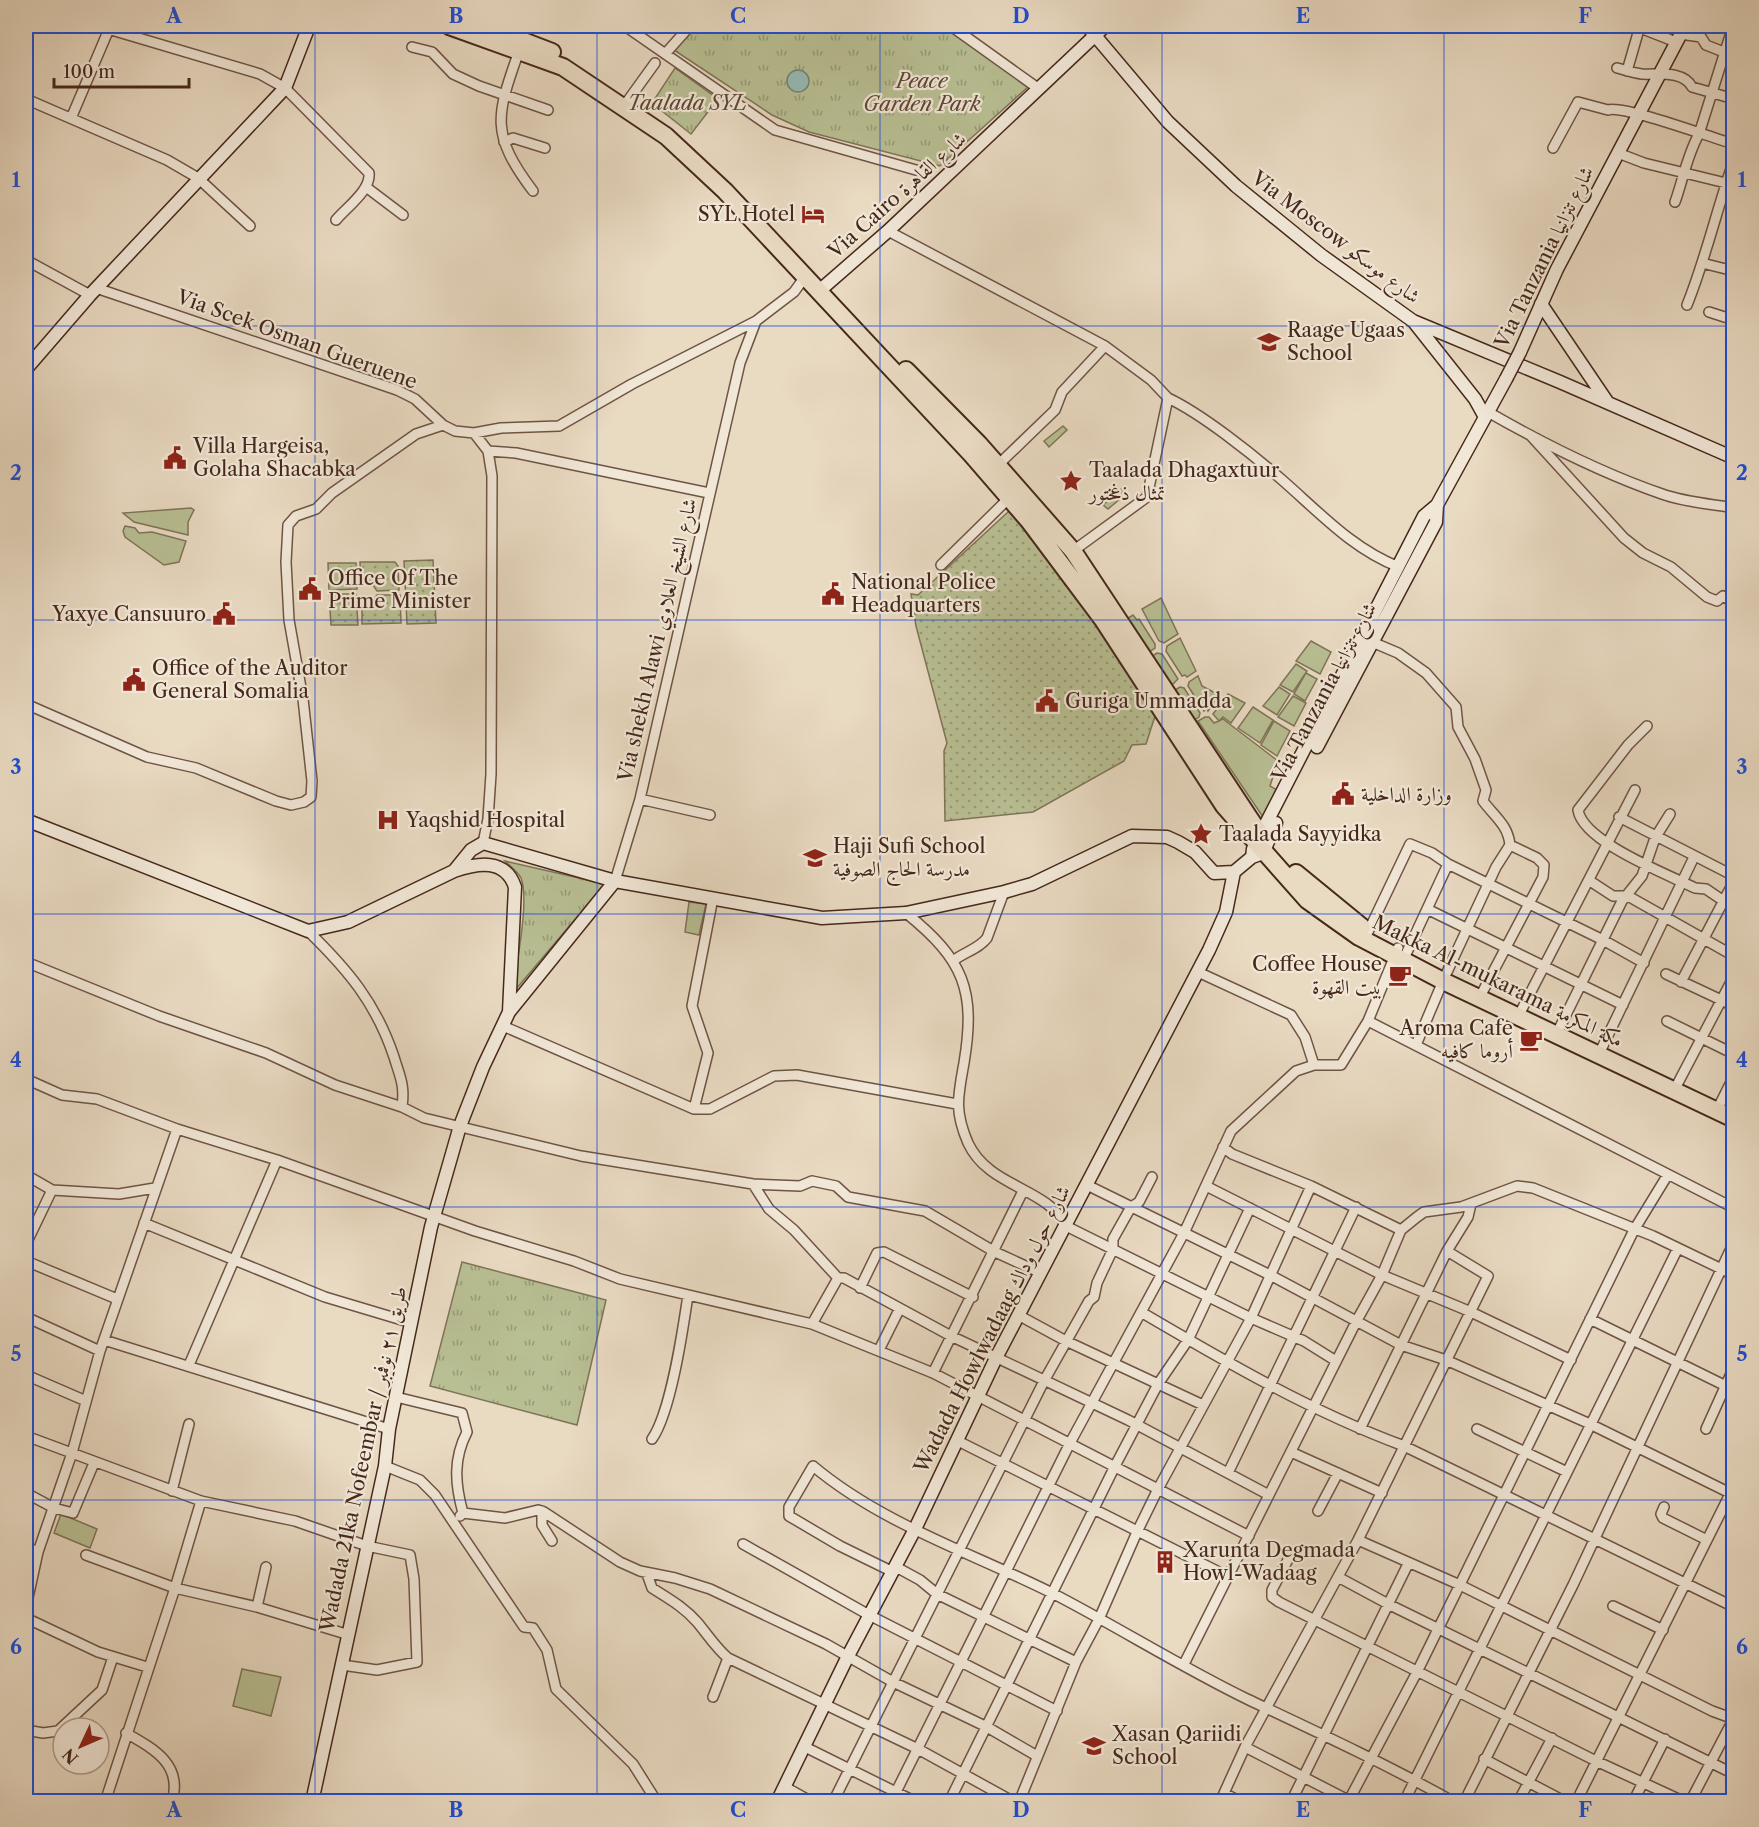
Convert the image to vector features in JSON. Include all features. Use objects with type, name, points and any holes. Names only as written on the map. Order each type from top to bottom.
[{"type":"highway","points":[[449,26],[572,60],[691,146],[971,454],[1008,499],[1033,515],[1073,551],[1180,725],[1259,847]]},
{"type":"highway","points":[[484,26],[520,45]]},
{"type":"highway","points":[[815,283],[998,465],[1096,611],[1180,725]]},
{"type":"highway","name":"Makka Al-mukarama مكة المكرمة","points":[[1259,847],[1368,932],[1400,952],[1445,977],[1601,1051],[1734,1119]]},
{"type":"highway","name":"Makka Al-mukarama مكة المكرمة","points":[[1259,847],[1307,900],[1359,937],[1400,952]]},
{"type":"highway","name":"Makka Al-mukarama مكة المكرمة","points":[[1445,977],[1483,991],[1560,1027],[1601,1051],[1678,1083],[1727,1107]]},
{"type":"street","points":[[98,26],[183,49],[260,74],[285,88],[369,173],[370,180],[366,187],[336,220]]},
{"type":"street","points":[[26,369],[198,178],[285,88],[309,26]]},
{"type":"street","points":[[625,26],[775,130],[922,172]]},
{"type":"street","points":[[665,54],[690,26]]},
{"type":"street","points":[[951,26],[1039,89]]},
{"type":"street","name":"Via Cairo شارع القاهرة","points":[[474,433],[501,428],[559,426],[632,384],[756,321],[795,292],[815,283],[888,231],[1039,89],[1091,29],[1105,26]]},
{"type":"street","points":[[1627,71],[1638,26],[1701,37],[1706,45],[1729,54]]},
{"type":"street","points":[[1675,202],[1686,174],[1690,149],[1699,134],[1711,92],[1729,54],[1733,26]]},
{"type":"street","points":[[72,117],[109,29]]},
{"type":"street","name":"Via Moscow شارع موسكو","points":[[1091,29],[1162,115],[1236,186],[1321,255],[1413,321],[1731,457]]},
{"type":"street","name":"Via Tanzania شارع تنزانيا","points":[[1234,872],[1259,847],[1372,642],[1378,619],[1399,567],[1424,516],[1437,505],[1506,379],[1541,304],[1680,34]]},
{"type":"street","points":[[520,45],[499,122],[512,163],[533,191]]},
{"type":"street","points":[[412,47],[432,52],[453,74],[505,96],[548,110]]},
{"type":"street","points":[[627,101],[655,63]]},
{"type":"street","points":[[1617,68],[1672,75],[1690,82],[1692,87],[1734,99]]},
{"type":"street","points":[[26,99],[167,160],[198,178],[250,226]]},
{"type":"street","points":[[1552,148],[1578,102],[1608,110],[1612,108],[1638,114],[1734,144]]},
{"type":"street","points":[[504,142],[513,138],[545,148]]},
{"type":"street","points":[[1618,153],[1644,163],[1729,184]]},
{"type":"street","points":[[1687,305],[1729,184],[1734,160]]},
{"type":"street","points":[[366,187],[403,215]]},
{"type":"street","points":[[888,231],[1105,346],[1151,380],[1168,398],[1191,411],[1267,468],[1355,544],[1399,567]]},
{"type":"street","name":"Via Scek Osman Gueruene","points":[[26,260],[95,292],[397,390],[415,399],[443,425],[455,431],[474,433]]},
{"type":"street","points":[[1702,263],[1734,271]]},
{"type":"street","points":[[1541,304],[1609,404]]},
{"type":"street","points":[[1709,312],[1734,320]]},
{"type":"street","name":"Via shekh Alawi شارع الشيخ العلاوي","points":[[615,882],[640,799],[740,363],[756,321]]},
{"type":"street","points":[[1413,321],[1487,414],[1618,479],[1664,495],[1734,508]]},
{"type":"street","points":[[998,465],[1055,410],[1062,392],[1105,346]]},
{"type":"street","points":[[1073,551],[1147,497],[1168,398]]},
{"type":"street","points":[[26,704],[147,757],[196,768],[276,801],[291,805],[304,802],[311,797],[312,781],[303,699],[289,620],[286,562],[288,525],[297,516],[316,508],[332,493],[416,434],[443,425]]},
{"type":"street","points":[[474,433],[488,451],[492,476],[493,697],[488,819],[483,843]]},
{"type":"street","points":[[1531,436],[1624,538],[1643,553],[1671,567],[1707,597],[1718,601],[1723,596],[1734,603]]},
{"type":"street","points":[[1731,457],[1734,441]]},
{"type":"street","points":[[488,451],[516,453],[709,493]]},
{"type":"street","points":[[941,565],[1008,499]]},
{"type":"street","name":"Via Tanzania شارع تنزانيا","points":[[1259,847],[1378,619],[1436,522],[1437,505]]},
{"type":"street","points":[[1372,642],[1398,653],[1426,673],[1456,707],[1458,727],[1475,759],[1486,790],[1483,801],[1505,825],[1510,845],[1496,867],[1416,1046]]},
{"type":"street","points":[[1647,726],[1623,752],[1578,810],[1581,820],[1607,844],[1695,888],[1706,889],[1734,908]]},
{"type":"street","points":[[1522,1009],[1635,790]]},
{"type":"street","points":[[640,799],[710,815]]},
{"type":"street","points":[[1560,1027],[1622,901],[1642,876],[1655,837],[1670,814]]},
{"type":"street","points":[[1619,818],[1734,876]]},
{"type":"street","points":[[28,826],[308,931],[347,969],[379,1020],[405,1088],[402,1107]]},
{"type":"street","points":[[454,871],[471,850],[483,843],[615,882],[822,918],[906,913],[1004,892],[1032,884],[1132,836],[1167,837],[1195,852],[1214,873],[1234,872]]},
{"type":"street","points":[[1368,932],[1410,844],[1432,853],[1448,864],[1603,940],[1644,963]]},
{"type":"street","points":[[1483,991],[1530,906],[1543,877],[1544,865],[1537,858],[1510,845]]},
{"type":"street","points":[[1601,1051],[1694,857]]},
{"type":"street","points":[[308,931],[348,922],[454,871],[474,864],[504,869],[512,877],[515,887],[509,1012]]},
{"type":"street","points":[[891,1802],[1111,1363],[1184,1233],[1231,1131],[1296,1071],[1314,1065],[1341,1065],[1368,1020],[1400,952],[1426,909],[1448,864]]},
{"type":"street","name":"Wadada Howlwadaag شارع حول وداك","points":[[777,1802],[802,1746],[891,1571],[915,1529],[996,1358],[1198,972],[1223,919],[1234,872]]},
{"type":"street","points":[[1590,881],[1613,896],[1628,896],[1734,956]]},
{"type":"street","points":[[1681,982],[1734,881]]},
{"type":"street","points":[[509,1012],[615,882]]},
{"type":"street","points":[[953,961],[967,950],[982,944],[987,938],[1004,892]]},
{"type":"street","points":[[694,1109],[708,1053],[692,1006],[713,898]]},
{"type":"street","points":[[1426,909],[1623,1005]]},
{"type":"street","points":[[906,913],[939,940],[953,961],[966,994],[970,1018],[957,1104],[962,1128],[975,1157],[986,1169],[1061,1215],[1066,1226],[1293,1337],[1336,1361]]},
{"type":"street","points":[[26,962],[159,1016],[266,1053],[334,1085],[402,1107],[424,1118],[581,1156],[753,1184],[800,1186],[812,1181],[836,1186],[848,1197],[925,1211],[995,1252],[1041,1273]]},
{"type":"street","points":[[1198,972],[1291,1015],[1305,1037],[1314,1065]]},
{"type":"street","points":[[1666,974],[1734,1006]]},
{"type":"street","points":[[1678,1083],[1734,976]]},
{"type":"street","name":"Wadada 21ka Nofeembar / طريق ٢١ نوفمبر","points":[[312,1802],[435,1216],[460,1126],[483,1067],[509,1012]]},
{"type":"street","points":[[1368,1020],[1667,1176],[1734,1208]]},
{"type":"street","points":[[1667,1021],[1734,1054]]},
{"type":"street","points":[[503,1026],[694,1109],[710,1109],[774,1076],[797,1075],[957,1104]]},
{"type":"street","points":[[1727,1107],[1734,1076]]},
{"type":"street","points":[[26,1079],[62,1095],[97,1100],[620,1279],[812,1324],[856,1344],[879,1350],[933,1373],[1249,1536]]},
{"type":"street","points":[[26,1607],[38,1552],[72,1453],[100,1351],[177,1129]]},
{"type":"street","points":[[1223,1147],[1232,1154],[1311,1186],[1401,1230]]},
{"type":"street","points":[[189,1365],[277,1160]]},
{"type":"street","points":[[26,1174],[52,1190],[119,1194],[155,1188]]},
{"type":"street","points":[[1245,1747],[1350,1801],[1417,1672],[1502,1496],[1526,1453],[1634,1230],[1667,1176]]},
{"type":"street","points":[[833,1802],[937,1594],[961,1551],[1024,1419],[1066,1341],[1089,1301],[1094,1297],[1097,1283],[1113,1249],[1113,1239],[1131,1207],[1139,1202],[1152,1177]]},
{"type":"street","points":[[753,1184],[769,1209],[794,1230],[838,1278],[844,1278],[951,1336],[1138,1425],[1269,1494]]},
{"type":"street","points":[[1087,1185],[1270,1275],[1311,1299],[1401,1345],[1446,1360],[1732,1491],[1576,1802]]},
{"type":"street","points":[[1206,1186],[1335,1253],[1347,1256],[1426,1295],[1472,1312],[1571,1360]]},
{"type":"street","points":[[1019,1802],[1076,1662],[1099,1619],[1137,1532],[1180,1447],[1251,1318],[1293,1230],[1311,1186]]},
{"type":"street","points":[[1184,1664],[1336,1361],[1382,1275],[1401,1230],[1424,1212],[1471,1204],[1517,1186],[1533,1188],[1678,1248],[1734,1275]]},
{"type":"street","points":[[26,1244],[52,1190]]},
{"type":"street","points":[[933,1373],[973,1297],[1023,1191]]},
{"type":"street","points":[[1360,1429],[1447,1251],[1468,1217],[1471,1204]]},
{"type":"street","points":[[1228,1473],[1269,1383],[1356,1207]]},
{"type":"street","points":[[950,1802],[962,1773],[1008,1685],[1028,1638],[1158,1384],[1188,1340],[1226,1254],[1250,1208]]},
{"type":"street","points":[[144,1223],[232,1261],[325,1297],[412,1323]]},
{"type":"street","points":[[1464,1802],[1639,1449],[1734,1242]]},
{"type":"street","points":[[1404,1802],[1503,1607],[1590,1424],[1678,1248]]},
{"type":"street","points":[[1241,1802],[1222,1797],[1245,1747],[1358,1540],[1488,1276],[1447,1251]]},
{"type":"street","points":[[860,1288],[877,1253],[884,1252],[973,1297]]},
{"type":"street","points":[[26,1261],[117,1299]]},
{"type":"street","points":[[812,1324],[838,1278]]},
{"type":"street","points":[[652,1439],[660,1425],[682,1336],[688,1295]]},
{"type":"street","points":[[879,1350],[900,1310]]},
{"type":"street","points":[[1141,1312],[1314,1408],[1404,1446],[1502,1496],[1547,1515],[1734,1607]]},
{"type":"street","points":[[1020,1316],[1111,1363],[1203,1405]]},
{"type":"street","points":[[26,1317],[100,1351]]},
{"type":"street","points":[[1590,1319],[1729,1388]]},
{"type":"street","points":[[104,1340],[389,1429]]},
{"type":"street","points":[[1706,1429],[1729,1388],[1734,1367]]},
{"type":"street","points":[[26,1375],[86,1401]]},
{"type":"street","points":[[396,1398],[462,1413],[467,1432],[458,1451],[456,1474],[463,1514]]},
{"type":"street","points":[[172,1491],[189,1424]]},
{"type":"street","points":[[1477,1429],[1568,1472]]},
{"type":"street","points":[[26,1436],[201,1501],[295,1521],[367,1546],[411,1556],[417,1662],[377,1670],[342,1665]]},
{"type":"street","points":[[956,1440],[1229,1577]]},
{"type":"street","points":[[1291,1452],[1382,1493]]},
{"type":"street","points":[[26,1493],[54,1508],[69,1513],[76,1511],[94,1462]]},
{"type":"street","points":[[384,1466],[420,1480],[453,1520],[524,1627],[533,1628],[544,1643],[556,1689],[633,1764],[657,1802]]},
{"type":"street","points":[[1076,1662],[937,1594],[920,1580],[898,1568],[891,1571],[840,1546],[789,1516],[789,1507],[813,1466],[863,1501],[915,1529],[1052,1594],[1248,1700],[1268,1707],[1372,1757],[1454,1802]]},
{"type":"street","points":[[1318,1511],[1338,1473]]},
{"type":"street","points":[[105,1802],[201,1501]]},
{"type":"street","points":[[1664,1507],[1661,1514],[1663,1518],[1707,1540]]},
{"type":"street","points":[[542,1511],[542,1525],[552,1541]]},
{"type":"street","points":[[453,1520],[463,1514],[505,1518],[542,1511],[620,1562],[647,1574],[675,1578],[710,1589],[848,1656],[893,1682],[987,1726],[1037,1756]]},
{"type":"street","points":[[1358,1540],[1460,1585],[1712,1711],[1733,1718],[1690,1802]]},
{"type":"street","points":[[744,1544],[869,1615],[1057,1711]]},
{"type":"street","points":[[26,1546],[38,1552]]},
{"type":"street","points":[[1291,1554],[1272,1590],[1272,1597],[1596,1761],[1685,1802]]},
{"type":"street","points":[[86,1555],[129,1573],[175,1588],[257,1607],[346,1634]]},
{"type":"street","points":[[1291,1802],[1390,1605],[1408,1564]]},
{"type":"street","points":[[257,1607],[266,1567]]},
{"type":"street","points":[[647,1574],[652,1588],[670,1597],[696,1621],[718,1650],[728,1659],[918,1749],[1014,1802]]},
{"type":"street","points":[[1338,1577],[1390,1605],[1734,1774]]},
{"type":"street","points":[[1613,1606],[1663,1630]]},
{"type":"street","points":[[26,1618],[113,1657],[147,1667]]},
{"type":"street","points":[[26,1730],[43,1733],[58,1731],[102,1690],[113,1657]]},
{"type":"street","points":[[713,1697],[728,1659]]},
{"type":"street","points":[[126,1733],[152,1748],[166,1762],[176,1786],[172,1802]]},
{"type":"street","points":[[1518,1802],[1552,1738]]},
{"type":"street","points":[[1633,1802],[1641,1782],[1665,1739]]},
{"type":"street","points":[[802,1746],[916,1802]]},
{"type":"street","points":[[1484,1759],[1566,1802]]},
{"type":"street","points":[[785,1787],[812,1802]]},
{"type":"green space","name":"Peace Garden Park","points":[[697,26],[946,26],[1029,86],[940,166],[809,132],[772,115],[674,50]]},
{"type":"green space","name":"Taalada SYL","points":[[675,68],[718,99],[691,134],[652,103]]},
{"type":"green space","points":[[1063,426],[1067,430],[1049,447],[1044,441]]},
{"type":"green space","points":[[1121,489],[1126,494],[1108,509],[1103,505]]},
{"type":"green space","points":[[191,508],[194,510],[188,522],[188,535],[134,522],[123,513]]},
{"type":"green space","points":[[1009,511],[1076,596],[1156,713],[1146,744],[1132,745],[1124,761],[1033,812],[945,821],[944,751],[947,743],[916,626],[911,594],[918,595]]},
{"type":"green space","points":[[125,526],[135,528],[139,533],[152,532],[186,541],[179,562],[164,565],[125,537],[123,531]]},
{"type":"green space","points":[[433,560],[436,623],[407,624],[404,561]]},
{"type":"green space","points":[[360,562],[395,562],[398,566],[399,590],[377,591],[373,585],[361,584]]},
{"type":"green space","points":[[328,563],[356,563],[357,589],[329,590]]},
{"type":"green space","points":[[329,594],[356,594],[358,625],[331,625]]},
{"type":"green space","points":[[377,595],[400,595],[401,623],[362,624],[362,604],[373,601]]},
{"type":"green space","points":[[1161,598],[1178,634],[1164,643],[1159,641],[1142,609]]},
{"type":"green space","points":[[1133,615],[1137,620],[1139,619],[1155,644],[1155,648],[1146,654],[1125,620]]},
{"type":"green space","points":[[1180,638],[1196,671],[1187,677],[1182,676],[1166,651],[1167,646]]},
{"type":"green space","points":[[1311,641],[1331,652],[1320,674],[1296,661]]},
{"type":"green space","points":[[1157,653],[1162,654],[1178,679],[1169,688],[1149,658]]},
{"type":"green space","points":[[1296,664],[1307,671],[1293,692],[1280,685]]},
{"type":"green space","points":[[1306,673],[1317,679],[1305,701],[1294,694]]},
{"type":"green space","points":[[1198,676],[1202,686],[1219,695],[1208,711],[1207,708],[1204,711],[1188,686],[1189,682]]},
{"type":"green space","points":[[1180,687],[1184,688],[1200,713],[1199,717],[1190,723],[1171,692]]},
{"type":"green space","points":[[1279,687],[1290,694],[1277,715],[1263,706]]},
{"type":"green space","points":[[1228,694],[1245,703],[1231,723],[1223,717],[1219,721],[1213,714]]},
{"type":"green space","points":[[1293,696],[1306,703],[1294,726],[1278,717]]},
{"type":"green space","points":[[1253,707],[1273,720],[1260,743],[1238,728]]},
{"type":"green space","points":[[1209,717],[1214,723],[1223,719],[1278,761],[1270,786],[1277,790],[1263,817],[1198,721]]},
{"type":"green space","points":[[1274,721],[1290,731],[1277,756],[1261,745]]},
{"type":"green space","points":[[505,861],[605,884],[511,995],[524,902],[521,878]]},
{"type":"green space","points":[[689,902],[706,904],[699,935],[685,932]]},
{"type":"green space","points":[[462,1262],[606,1300],[577,1425],[430,1386]]},
{"type":"green space","points":[[61,1514],[97,1529],[90,1548],[54,1533]]},
{"type":"green space","points":[[242,1669],[281,1677],[271,1716],[233,1706]]},
{"type":"water","points":[[798,70],[806,73],[809,81],[806,89],[798,92],[790,89],[787,81],[790,73]]},
{"type":"place","name":"SYL Hotel","points":[[813,214]]},
{"type":"place","name":"Raage Ugaas School","points":[[1269,342]]},
{"type":"place","name":"Villa Hargeisa, Golaha Shacabka","points":[[175,458]]},
{"type":"place","name":"Taalada Dhagaxtuur تمثال ذغختور","points":[[1071,481]]},
{"type":"place","name":"Office Of The Prime Minister","points":[[310,589]]},
{"type":"place","name":"National Police Headquarters","points":[[833,594]]},
{"type":"place","name":"Yaxye Cansuuro","points":[[224,614]]},
{"type":"place","name":"Office of the Auditor General Somalia","points":[[134,680]]},
{"type":"place","name":"Guriga Ummadda","points":[[1047,701]]},
{"type":"place","name":"وزارة الداخلية","points":[[1343,794]]},
{"type":"place","name":"Yaqshid Hospital","points":[[388,820]]},
{"type":"place","name":"Taalada Sayyidka","points":[[1201,834]]},
{"type":"place","name":"Haji Sufi School مدرسة الحاج الصوفية","points":[[815,858]]},
{"type":"place","name":"Coffee House بيت القهوة","points":[[1400,975]]},
{"type":"place","name":"Aroma Cafe أروما كافيه","points":[[1531,1040]]},
{"type":"place","name":"Xarunta Degmada Howl-Wadaag","points":[[1165,1562]]},
{"type":"place","name":"Xasan Qariidi School","points":[[1094,1746]]}]
